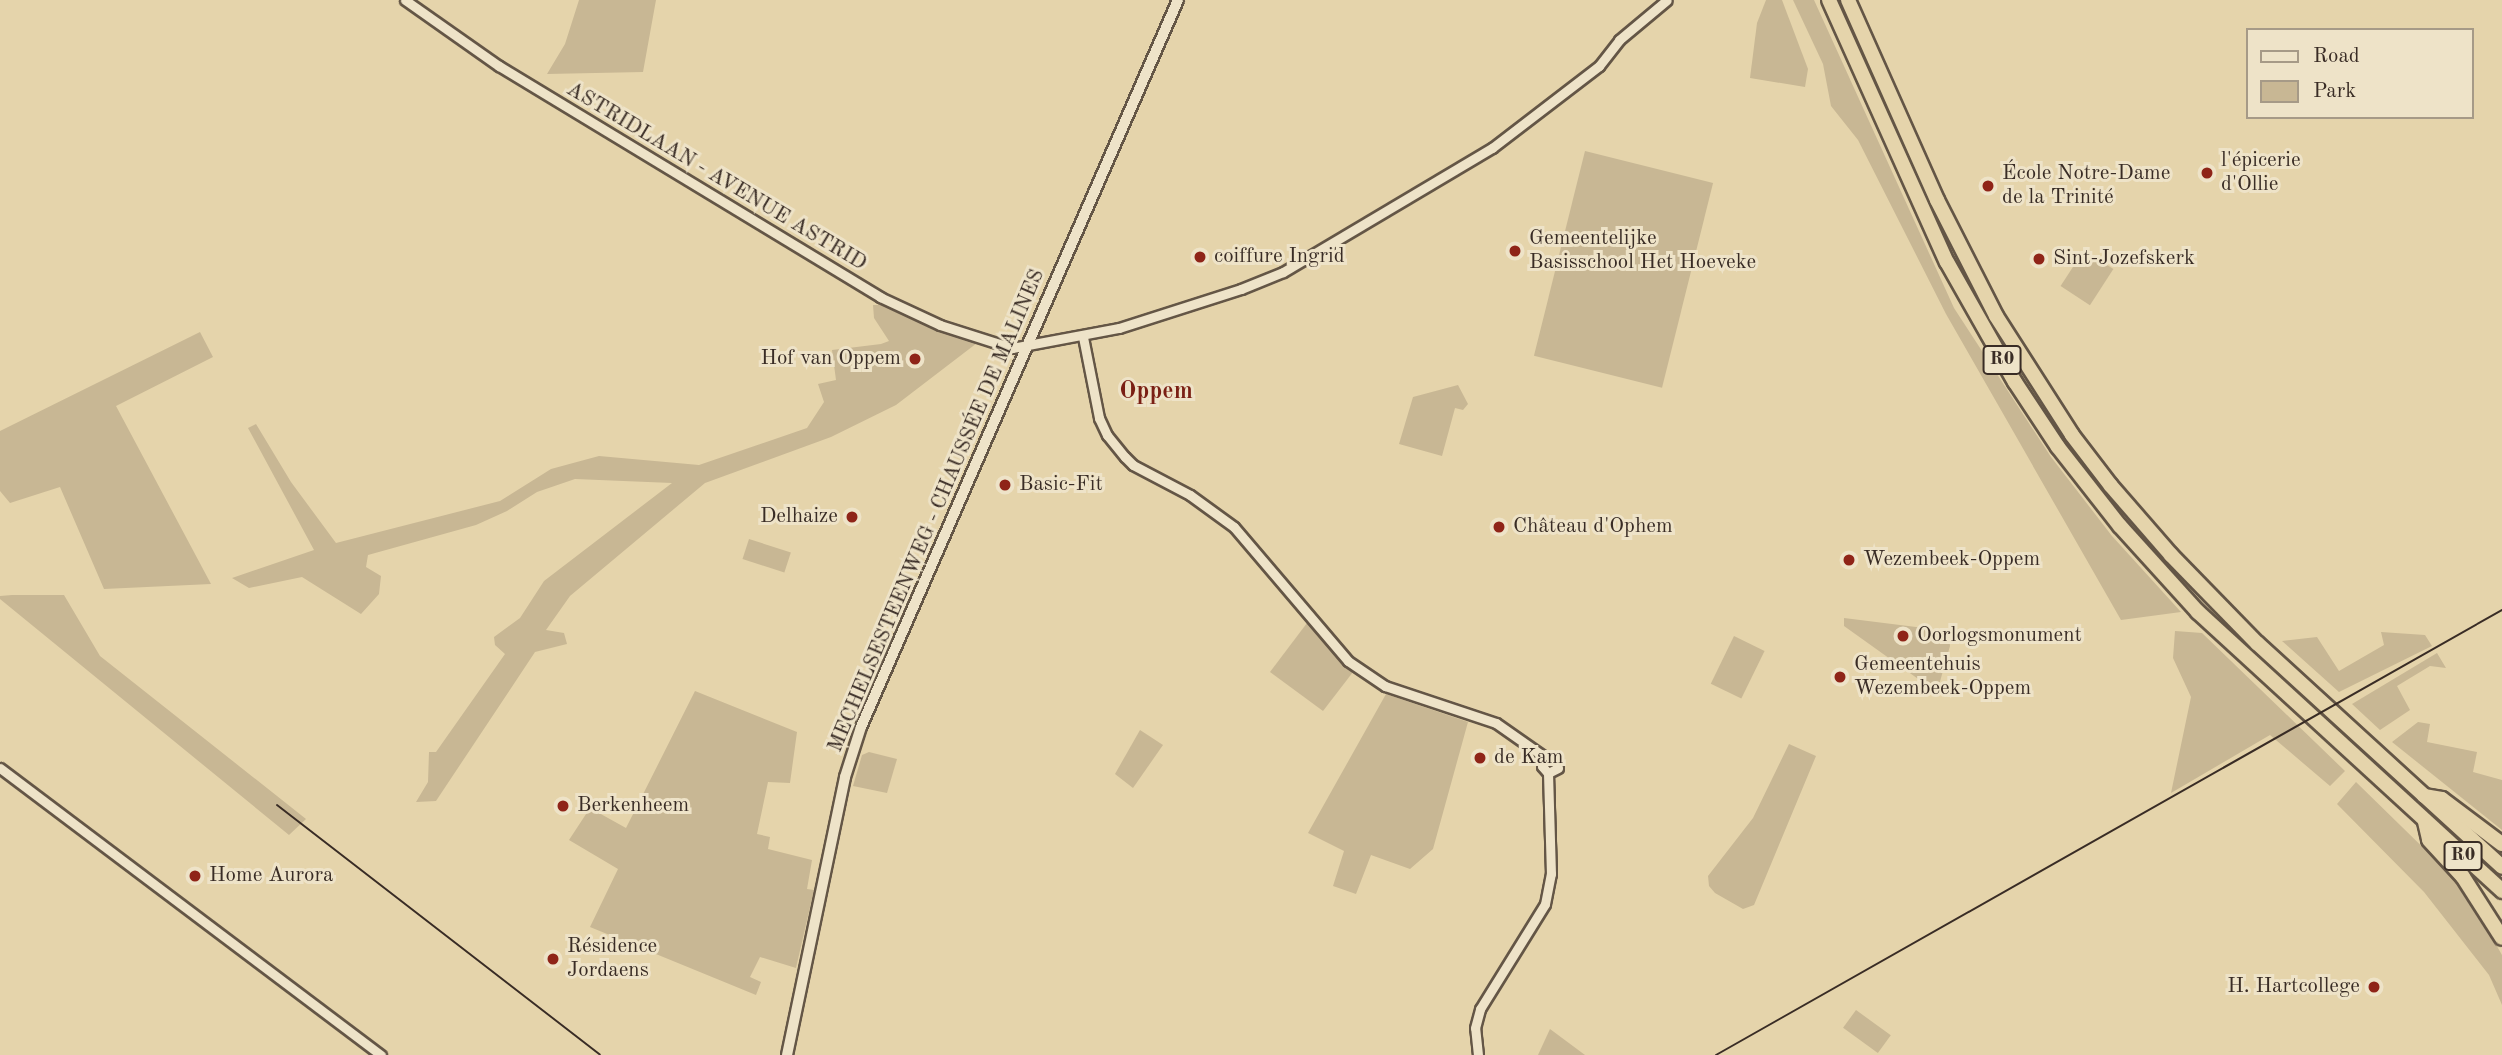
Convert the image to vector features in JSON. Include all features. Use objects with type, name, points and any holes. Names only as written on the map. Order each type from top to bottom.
[{"type":"highway","name":"R0","points":[[1829,0],[1947,262],[2008,371],[2058,447],[2120,526],[2198,612],[2502,891]]},
{"type":"highway","name":"R0","points":[[1848,0],[1964,253],[2003,327],[2073,435],[2131,511],[2218,604],[2502,867]]},
{"type":"highway","points":[[2424,796],[2442,799],[2502,844]]},
{"type":"highway","points":[[2424,820],[2429,840],[2463,877],[2502,937]]},
{"type":"main road","name":"MECHELSESTEENWEG - CHAUSSÉE DE MALINES","points":[[787,1055],[838,812],[857,737],[1178,0]]},
{"type":"street","name":"ASTRIDLAAN - AVENUE ASTRID","points":[[405,0],[499,66],[880,297],[965,333],[1012,348],[1083,337],[1163,315],[1283,272],[1492,149],[1583,75],[1599,66],[1619,40],[1667,0]]},
{"type":"street","points":[[1083,337],[1100,418],[1117,449],[1133,465],[1190,495],[1234,527],[1348,662],[1385,686],[1496,723],[1546,758],[1542,766],[1548,773],[1550,874],[1545,904],[1479,1009],[1475,1028],[1478,1055]]},
{"type":"street","points":[[3,769],[382,1055]]},
{"type":"green space","points":[[579,0],[656,0],[643,72],[547,74],[565,44]]},
{"type":"green space","points":[[1766,0],[1782,0],[1808,69],[1805,87],[1750,78],[1757,23]]},
{"type":"green space","points":[[1793,0],[1814,0],[1954,308],[2051,457],[2112,536],[2181,612],[2121,620],[1946,314],[1858,140],[1831,106],[1823,64]]},
{"type":"green space","points":[[1585,151],[1713,183],[1662,388],[1534,356]]},
{"type":"green space","points":[[2084,250],[2113,269],[2090,305],[2061,286]]},
{"type":"green space","points":[[873,305],[884,305],[977,343],[896,405],[831,437],[705,483],[570,596],[546,630],[564,633],[567,644],[535,652],[436,801],[416,802],[428,782],[429,752],[436,752],[505,654],[495,645],[494,637],[520,618],[544,581],[672,483],[575,479],[537,492],[507,511],[476,525],[368,555],[366,567],[381,576],[379,594],[361,614],[302,577],[249,588],[232,578],[314,550],[248,428],[256,424],[291,482],[336,543],[500,501],[551,469],[599,456],[699,465],[807,428],[824,402],[818,384],[836,380],[832,350],[889,341],[874,318]]},
{"type":"green space","points":[[200,332],[213,357],[116,406],[211,584],[104,589],[60,487],[10,503],[0,491],[0,431]]},
{"type":"green space","points":[[1458,385],[1468,404],[1463,410],[1455,408],[1442,456],[1399,444],[1413,397]]},
{"type":"green space","points":[[749,539],[791,553],[784,573],[743,559]]},
{"type":"green space","points":[[64,595],[100,656],[306,819],[289,835],[0,599],[0,596]]},
{"type":"green space","points":[[1844,618],[1948,631],[1950,646],[1939,685],[1928,686],[1844,626]]},
{"type":"green space","points":[[1307,623],[1353,672],[1323,711],[1270,672]]},
{"type":"green space","points":[[2175,631],[2202,633],[2345,771],[2330,786],[2270,735],[2171,793],[2191,697],[2173,658]]},
{"type":"green space","points":[[2381,632],[2425,635],[2432,646],[2339,692],[2282,641],[2317,637],[2339,671],[2384,645]]},
{"type":"green space","points":[[1734,636],[1765,651],[1741,699],[1711,684]]},
{"type":"green space","points":[[2437,653],[2446,668],[2430,666],[2397,686],[2410,710],[2380,730],[2352,704]]},
{"type":"green space","points":[[695,691],[797,732],[790,783],[768,782],[757,834],[770,837],[768,849],[812,860],[807,889],[814,890],[796,968],[760,957],[750,977],[761,982],[756,995],[590,927],[618,869],[569,840],[590,808],[626,828]]},
{"type":"green space","points":[[1386,694],[1468,722],[1433,849],[1410,869],[1371,855],[1356,894],[1333,886],[1344,851],[1308,833]]},
{"type":"green space","points":[[2418,722],[2430,724],[2427,742],[2477,752],[2473,772],[2502,780],[2502,830],[2392,742]]},
{"type":"green space","points":[[1140,730],[1163,745],[1133,788],[1115,774]]},
{"type":"green space","points":[[1789,744],[1816,756],[1754,905],[1743,909],[1715,893],[1709,886],[1708,876],[1753,818]]},
{"type":"green space","points":[[869,752],[897,759],[887,793],[853,786],[862,755]]},
{"type":"green space","points":[[2356,782],[2446,870],[2470,899],[2502,955],[2502,1005],[2489,975],[2424,892],[2337,804]]},
{"type":"green space","points":[[1856,1010],[1891,1035],[1878,1053],[1843,1028]]},
{"type":"green space","points":[[1550,1029],[1585,1055],[1538,1055]]},
{"type":"tram line","points":[[1716,1055],[2502,610]]},
{"type":"tram line","points":[[277,805],[600,1055]]},
{"type":"place","name":"l'épicerie d'Ollie","points":[[2207,173]]},
{"type":"place","name":"École Notre-Dame de la Trinité","points":[[1988,186]]},
{"type":"place","name":"Gemeentelijke Basisschool Het Hoeveke","points":[[1515,251]]},
{"type":"place","name":"coiffure Ingrid","points":[[1200,257]]},
{"type":"place","name":"Sint-Jozefskerk","points":[[2039,259]]},
{"type":"place","name":"Hof van Oppem","points":[[915,359]]},
{"type":"place","name":"Basic-Fit","points":[[1005,485]]},
{"type":"place","name":"Delhaize","points":[[852,517]]},
{"type":"place","name":"Château d'Ophem","points":[[1499,527]]},
{"type":"place","name":"Wezembeek-Oppem","points":[[1849,560]]},
{"type":"place","name":"Oorlogsmonument","points":[[1903,636]]},
{"type":"place","name":"Gemeentehuis Wezembeek-Oppem","points":[[1840,677]]},
{"type":"place","name":"de Kam","points":[[1480,758]]},
{"type":"place","name":"Berkenheem","points":[[563,806]]},
{"type":"place","name":"Home Aurora","points":[[195,876]]},
{"type":"place","name":"Résidence Jordaens","points":[[553,959]]},
{"type":"place","name":"H. Hartcollege","points":[[2374,987]]},
{"type":"district","name":"Oppem","points":[[1156,393]]}]
